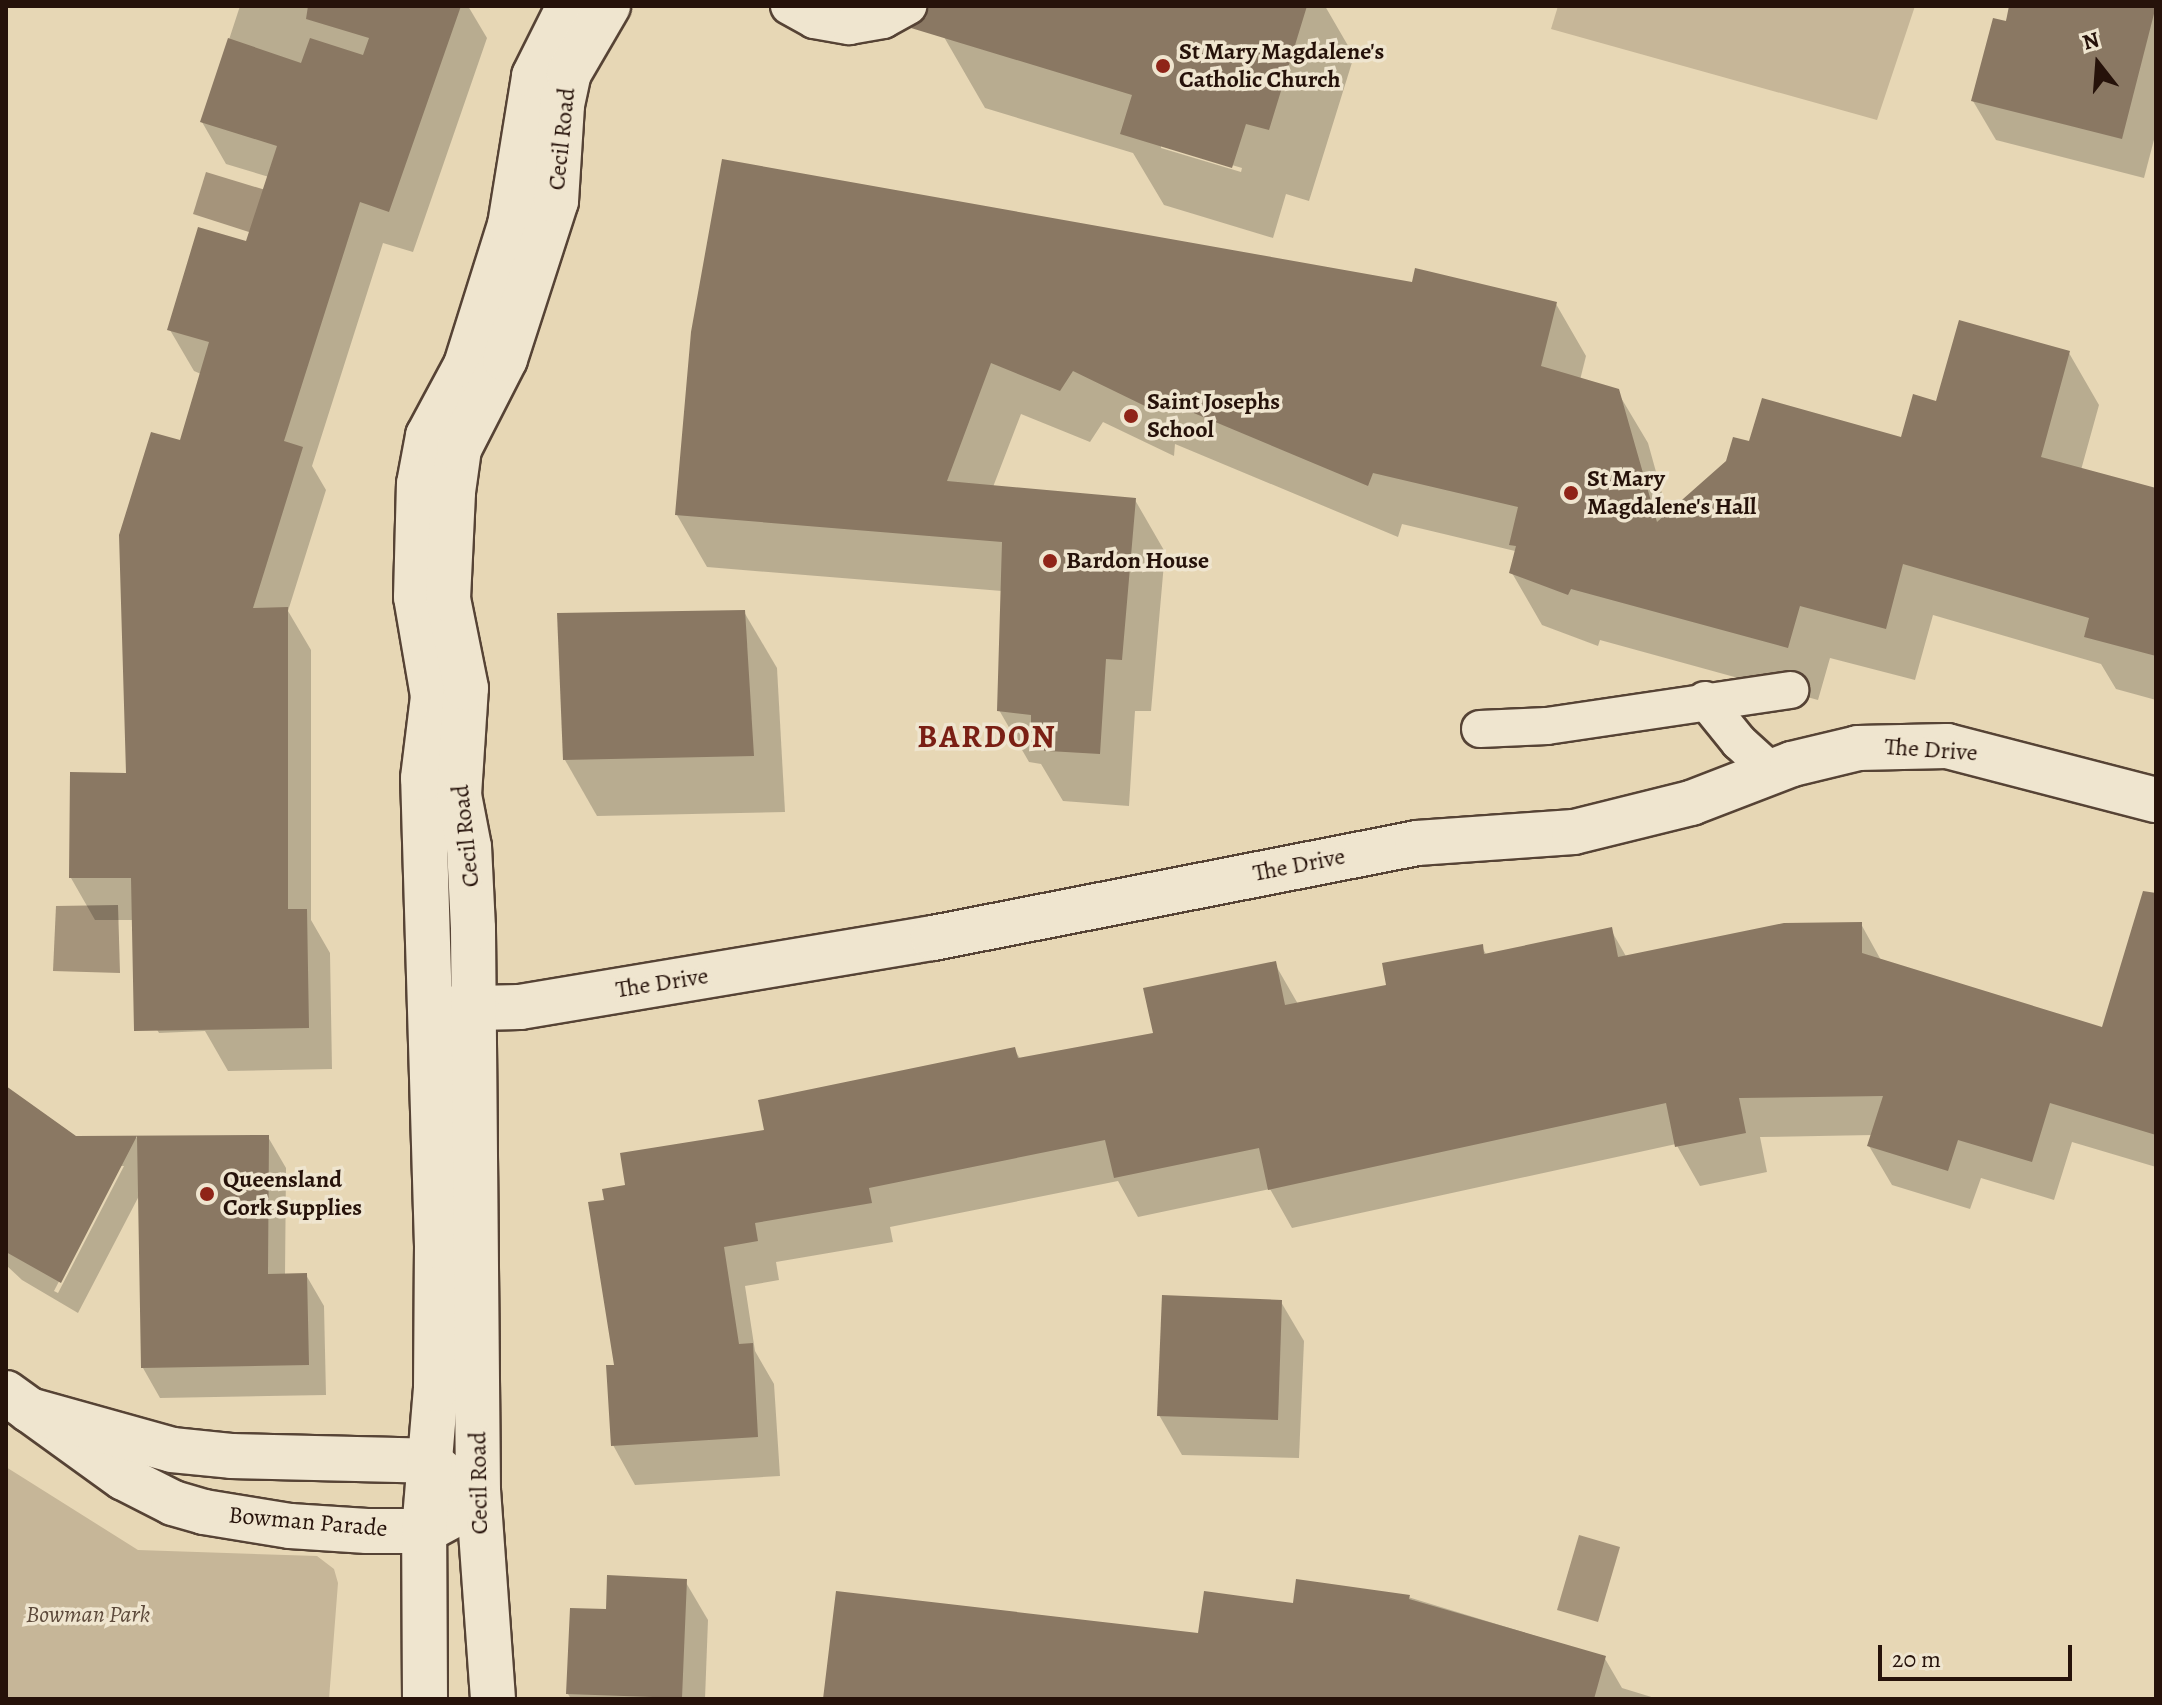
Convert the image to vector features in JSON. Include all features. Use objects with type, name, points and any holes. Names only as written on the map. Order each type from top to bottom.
[{"type":"street","name":"Cecil Road","points":[[493,1699],[479,1502],[454,1009],[423,778],[433,696],[416,597],[421,466],[428,436],[471,350],[510,225],[534,76],[569,6]]},
{"type":"street","name":"Cecil Road","points":[[425,1699],[424,1531],[437,1365],[454,1009],[472,879],[459,795],[466,688],[448,599],[455,468],[459,449],[505,359],[556,201],[562,105],[569,73],[608,6]]},
{"type":"street","name":"The Drive","points":[[454,1009],[520,1007],[933,938],[1417,843],[1574,832],[1691,803],[1772,772],[1843,750],[1947,746],[2156,800]]},
{"type":"street","name":"Bowman Parade","points":[[18,1402],[202,1454],[429,1461]]},
{"type":"street","name":"Bowman Parade","points":[[18,1402],[92,1457],[173,1503],[290,1526],[424,1531]]},
{"type":"street","points":[[424,1531],[479,1502],[429,1461]]},
{"type":"lane","points":[[789,6],[814,20],[849,26],[883,20],[908,6]]},
{"type":"lane","points":[[1480,729],[1558,724],[1705,700],[1790,690]]},
{"type":"lane","points":[[1705,700],[1739,742],[1772,772]]},
{"type":"green space","points":[[1558,6],[1915,6],[1877,120],[1551,29]]},
{"type":"green space","name":"Bowman Park","points":[[6,1467],[138,1550],[317,1556],[334,1569],[338,1583],[329,1699],[6,1699]]},
{"type":"shaded area","points":[[206,172],[272,192],[258,235],[193,214]]},
{"type":"shaded area","points":[[118,905],[120,973],[53,971],[56,906]]},
{"type":"shaded area","points":[[1579,1535],[1620,1547],[1598,1622],[1557,1610]]},
{"type":"building","points":[[308,6],[461,6],[389,212],[360,202],[284,441],[303,447],[253,608],[288,607],[288,909],[307,909],[309,1028],[134,1031],[131,878],[69,878],[70,772],[126,773],[119,535],[151,432],[180,440],[209,342],[167,330],[198,227],[246,241],[277,146],[200,122],[228,38],[301,63],[310,38],[363,55],[369,38],[306,19]]},
{"type":"building","name":"St Mary Magdalene's Catholic Church","points":[[929,6],[1307,6],[1269,130],[1246,124],[1232,168],[1120,134],[1132,95],[911,28],[926,17]]},
{"type":"building","points":[[2009,6],[2156,6],[2122,139],[1971,101],[1993,18],[2006,21]]},
{"type":"building","points":[[722,159],[1412,282],[1415,268],[1557,302],[1541,366],[1619,389],[1657,522],[1726,461],[1733,437],[1749,441],[1762,398],[1901,437],[1913,394],[1936,401],[1959,320],[2070,351],[2041,457],[2156,488],[2156,656],[2084,637],[2089,618],[1903,564],[1886,629],[1800,606],[1788,648],[1571,589],[1568,595],[1509,573],[1516,546],[1509,545],[1518,507],[1373,473],[1368,486],[1146,393],[1145,406],[1073,371],[1060,391],[991,363],[947,481],[1136,498],[1122,660],[1106,659],[1100,754],[1031,750],[1031,715],[997,711],[1002,542],[675,515],[691,332]]},
{"type":"building","points":[[745,610],[754,756],[563,760],[557,613]]},
{"type":"building","points":[[2143,891],[2156,893],[2156,1135],[2050,1103],[2032,1162],[1958,1140],[1948,1171],[1867,1146],[1883,1096],[1739,1098],[1746,1133],[1675,1147],[1666,1103],[1268,1190],[1259,1148],[1114,1178],[1105,1140],[869,1188],[872,1203],[755,1223],[758,1241],[724,1247],[739,1344],[753,1343],[758,1437],[611,1446],[606,1365],[614,1365],[588,1202],[604,1200],[602,1189],[625,1185],[620,1153],[764,1130],[758,1100],[1015,1047],[1018,1058],[1153,1033],[1143,988],[1276,961],[1285,1005],[1386,985],[1382,963],[1483,944],[1484,954],[1612,927],[1618,957],[1784,923],[1862,922],[1862,953],[2102,1027]]},
{"type":"building","points":[[6,1086],[76,1136],[269,1135],[268,1274],[307,1273],[309,1365],[141,1368],[137,1136],[61,1283],[6,1252]]},
{"type":"building","points":[[1162,1295],[1282,1300],[1278,1420],[1157,1416]]},
{"type":"building","points":[[607,1575],[687,1579],[682,1698],[566,1694],[570,1608],[606,1609]]},
{"type":"building","points":[[1296,1579],[1410,1595],[1409,1599],[1606,1656],[1594,1699],[823,1699],[836,1591],[1198,1633],[1204,1591],[1293,1603]]},
{"type":"place","name":"St Mary Magdalene's Catholic Church","points":[[1163,66]]},
{"type":"place","name":"Saint Josephs School","points":[[1131,416]]},
{"type":"place","name":"St Mary Magdalene's Hall","points":[[1571,493]]},
{"type":"place","name":"Bardon House","points":[[1050,561]]},
{"type":"place","name":"Queensland Cork Supplies","points":[[207,1194]]},
{"type":"district","name":"BARDON","points":[[987,736]]}]
